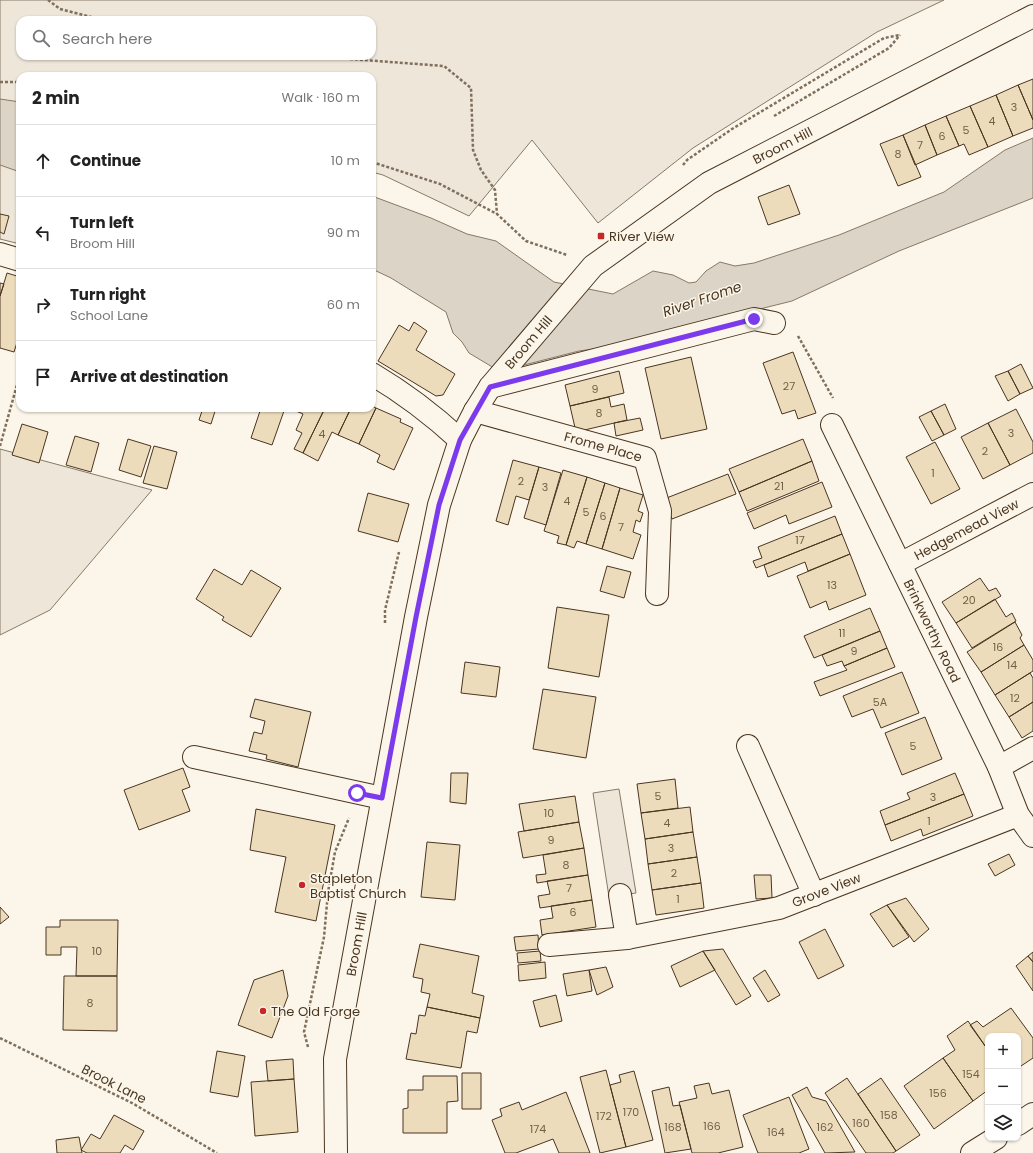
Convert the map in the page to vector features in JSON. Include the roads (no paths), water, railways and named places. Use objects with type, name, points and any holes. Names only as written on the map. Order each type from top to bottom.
[{"type":"street","name":"Broom Hill","points":[[336,1153],[335,1058],[382,798],[439,505],[460,440],[475,412],[496,379],[589,270],[709,183],[1033,16]]},
{"type":"street","points":[[0,254],[16,259]]},
{"type":"street","points":[[496,379],[754,319],[774,323]]},
{"type":"street","points":[[376,376],[395,387],[460,440]]},
{"type":"street","name":"Frome Place","points":[[475,412],[645,458],[660,511],[657,594]]},
{"type":"street","name":"Brinkworthy Road","points":[[832,425],[999,767],[1018,815],[1033,836]]},
{"type":"street","name":"Hedgemead View","points":[[900,564],[1033,494]]},
{"type":"street","points":[[748,746],[814,895]]},
{"type":"street","points":[[999,767],[1033,748]]},
{"type":"street","points":[[194,757],[382,798]]},
{"type":"street","name":"Grove View","points":[[549,945],[627,938],[779,908],[1018,815]]},
{"type":"street","points":[[620,895],[627,938]]},
{"type":"street","points":[[1021,1122],[1033,1114]]},
{"type":"street","points":[[972,1153],[991,1141]]},
{"type":"water","points":[[0,99],[16,101],[16,171],[0,165]]},
{"type":"water","name":"River Frome","points":[[1033,138],[1033,198],[899,251],[792,301],[607,347],[579,351],[520,366],[494,368],[469,353],[462,342],[453,333],[446,312],[391,278],[376,271],[376,197],[431,218],[467,234],[496,241],[554,282],[613,294],[653,271],[673,275],[689,283],[696,282],[706,271],[720,262],[735,266],[754,263],[839,235],[944,192],[1005,150]]},
{"type":"place","name":"River View","points":[[601,236]]},
{"type":"place","name":"Stapleton Baptist Church","points":[[302,885]]},
{"type":"place","name":"The Old Forge","points":[[263,1011]]}]
